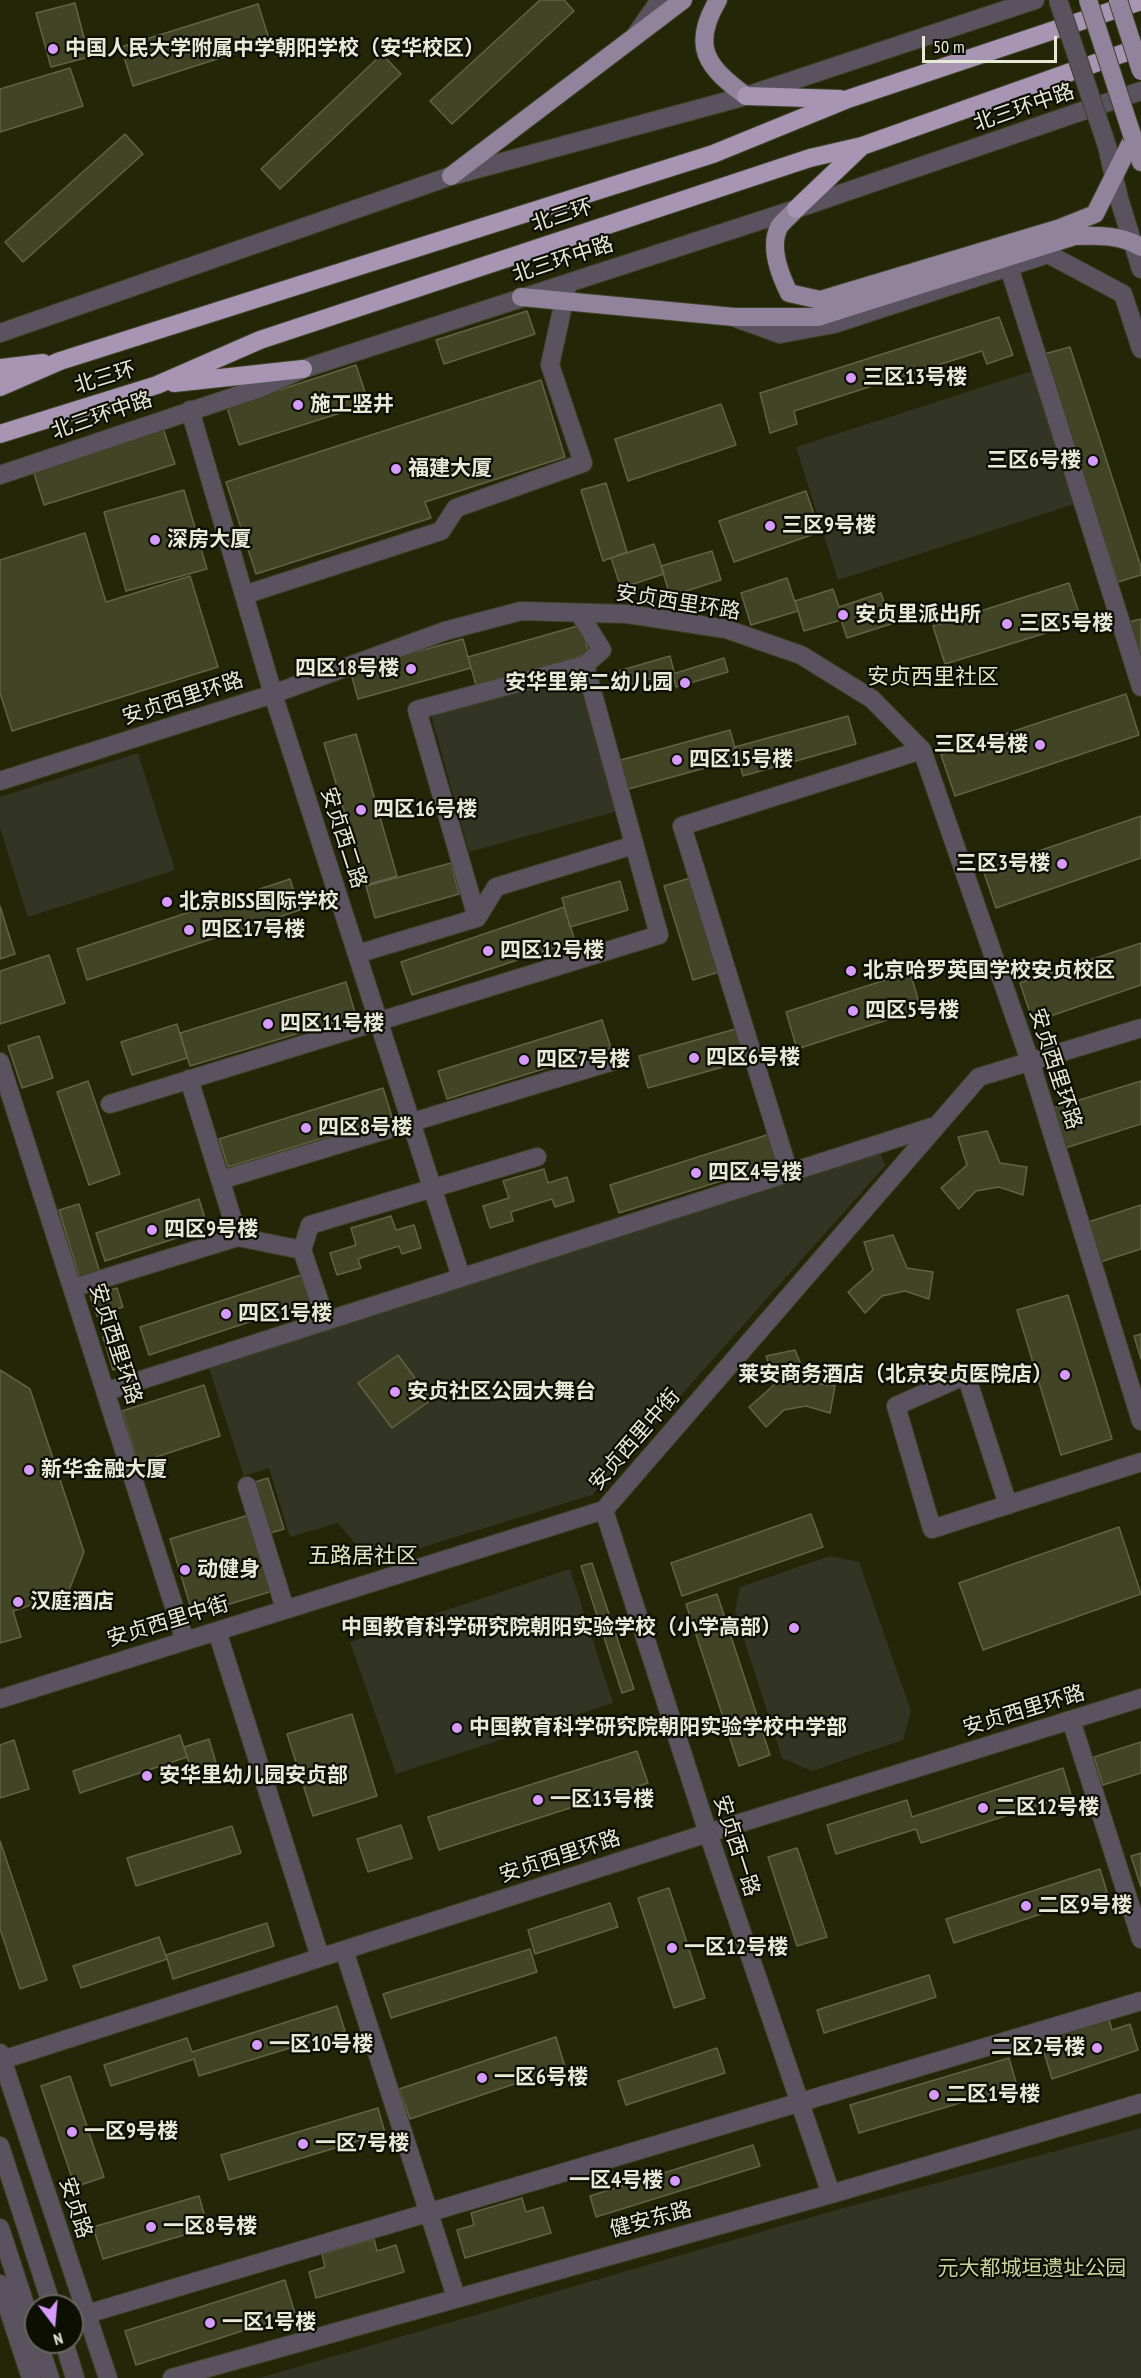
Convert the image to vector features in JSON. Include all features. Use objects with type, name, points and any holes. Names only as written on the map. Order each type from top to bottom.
[{"type":"highway","name":"北三环","points":[[0,387],[60,362],[713,154],[848,99],[1141,1]]},
{"type":"highway","name":"北三环","points":[[0,434],[157,385],[260,340],[810,158],[862,146],[1141,47]]},
{"type":"highway","points":[[746,96],[848,99]]},
{"type":"highway","points":[[796,209],[862,146]]},
{"type":"highway","points":[[0,368],[60,362]]},
{"type":"highway","points":[[157,385],[303,369]]},
{"type":"main road","points":[[451,176],[683,0]]},
{"type":"main road","points":[[718,0],[708,17],[704,34],[706,52],[717,75],[746,96]]},
{"type":"main road","points":[[1088,0],[1141,162]]},
{"type":"main road","points":[[1118,0],[1141,71]]},
{"type":"main road","points":[[796,209],[778,228],[776,251],[778,272],[789,293],[820,300],[1060,228],[1095,214],[1133,138]]},
{"type":"main road","points":[[521,297],[734,317],[818,317],[1075,237],[1100,235],[1137,244]]},
{"type":"street","points":[[632,40],[660,0]]},
{"type":"street","points":[[0,333],[451,176],[746,96],[1035,0]]},
{"type":"street","points":[[1058,0],[1107,146],[1114,178],[1137,244],[1141,269]]},
{"type":"street","name":"北三环中路","points":[[0,475],[260,388],[303,369],[796,209],[1141,92]]},
{"type":"street","points":[[734,317],[780,334],[834,324],[1048,254],[1123,294],[1141,349]]},
{"type":"street","points":[[1009,267],[1141,687]]},
{"type":"street","points":[[244,595],[441,531],[456,508],[583,463],[550,365],[562,301],[568,283]]},
{"type":"street","name":"安贞西二路","points":[[190,410],[273,694],[461,1277]]},
{"type":"street","name":"安贞西里环路","points":[[0,781],[273,694],[445,631],[520,611],[628,614],[726,629],[801,655],[872,699],[922,750],[1030,1061],[1141,1421]]},
{"type":"street","points":[[477,918],[417,710],[585,665],[602,650],[579,613]]},
{"type":"street","points":[[110,1104],[659,935],[585,665]]},
{"type":"street","points":[[789,1173],[682,826],[922,750]]},
{"type":"street","points":[[357,954],[477,918],[496,887],[634,845]]},
{"type":"street","name":"安贞西里中街","points":[[0,1699],[604,1510],[979,1077],[1141,1028]]},
{"type":"street","points":[[221,1180],[618,1060]]},
{"type":"street","name":"安贞西里环路","points":[[0,1062],[185,1641]]},
{"type":"street","points":[[189,1079],[238,1237]]},
{"type":"street","points":[[106,1391],[936,1125]]},
{"type":"street","points":[[326,1321],[302,1250],[310,1225],[537,1157]]},
{"type":"street","points":[[73,1288],[238,1237],[302,1250]]},
{"type":"street","points":[[1008,1505],[966,1375],[896,1406],[932,1529],[1008,1505],[1141,1462]]},
{"type":"street","points":[[247,1485],[285,1609]]},
{"type":"street","name":"安贞西一路","points":[[604,1510],[708,1833],[831,2194]]},
{"type":"street","points":[[217,1630],[320,1958]]},
{"type":"street","name":"安贞西里环路","points":[[1,2056],[320,1958],[708,1833],[1141,1698]]},
{"type":"street","points":[[1071,1720],[1141,1939]]},
{"type":"street","points":[[344,1950],[456,2297]]},
{"type":"street","points":[[87,2314],[1141,2001]]},
{"type":"street","name":"安贞路","points":[[1,2056],[108,2378]]},
{"type":"street","name":"健安东路","points":[[172,2378],[831,2194],[1141,2103]]},
{"type":"street","points":[[0,2146],[48,2294]]},
{"type":"street","points":[[0,2228],[24,2301]]},
{"type":"street","points":[[0,2284],[31,2378]]},
{"type":"street","points":[[42,2354],[50,2378]]},
{"type":"street","points":[[68,2354],[75,2378]]},
{"type":"green space","points":[[1032,371],[1075,504],[838,580],[796,447]]},
{"type":"green space","points":[[580,673],[618,811],[469,852],[431,715]]},
{"type":"green space","points":[[138,753],[175,870],[28,917],[0,828],[0,797]]},
{"type":"green space","points":[[868,1153],[881,1154],[885,1166],[592,1495],[371,1563],[338,1523],[290,1537],[269,1468],[244,1476],[208,1365]]},
{"type":"green space","points":[[830,1556],[859,1562],[911,1711],[903,1740],[812,1771],[782,1758],[735,1611],[740,1587]]},
{"type":"green space","points":[[570,1569],[613,1703],[396,1774],[350,1642]]},
{"type":"green space","name":"元大都城垣遗址公园","points":[[1141,2128],[1141,2378],[259,2378],[836,2210]]},
{"type":"building","points":[[540,0],[564,0],[574,11],[452,124],[430,101]]},
{"type":"building","points":[[75,3],[89,57],[51,67],[36,13]]},
{"type":"building","points":[[258,4],[270,42],[133,86],[121,47]]},
{"type":"building","points":[[382,54],[401,74],[280,189],[261,169]]},
{"type":"building","points":[[70,68],[83,106],[0,132],[0,89]]},
{"type":"building","points":[[125,134],[143,154],[23,262],[5,242]]},
{"type":"building","name":"施工竖井","points":[[527,311],[535,334],[444,364],[436,340]]},
{"type":"building","name":"三区13号楼","points":[[999,317],[1013,355],[987,364],[982,351],[794,411],[797,424],[770,433],[760,393]]},
{"type":"building","name":"三区6号楼","points":[[1070,347],[1141,567],[1141,575],[1118,582],[1044,354]]},
{"type":"building","name":"施工竖井","points":[[356,365],[369,404],[239,445],[227,407]]},
{"type":"building","name":"福建大厦","points":[[541,380],[565,457],[425,502],[431,518],[256,574],[226,482]]},
{"type":"building","points":[[721,404],[736,445],[628,481],[615,439]]},
{"type":"building","points":[[162,425],[175,464],[44,505],[32,467]]},
{"type":"building","points":[[606,483],[627,552],[603,561],[581,490]]},
{"type":"building","name":"深房大厦","points":[[184,490],[207,569],[126,591],[104,512]]},
{"type":"building","name":"三区9号楼","points":[[806,491],[820,532],[734,562],[719,521]]},
{"type":"building","points":[[85,533],[106,602],[190,576],[218,667],[12,731],[0,693],[0,560]]},
{"type":"building","points":[[654,544],[664,574],[621,588],[611,558]]},
{"type":"building","points":[[712,551],[721,580],[670,596],[661,566]]},
{"type":"building","points":[[787,578],[798,611],[751,625],[741,593]]},
{"type":"building","name":"三区5号楼","points":[[1069,583],[1082,622],[945,664],[933,626]]},
{"type":"building","name":"安贞里派出所","points":[[833,589],[839,607],[881,593],[891,624],[847,638],[841,620],[804,631],[795,601]]},
{"type":"building","points":[[1141,619],[1141,676],[1124,623]]},
{"type":"building","points":[[581,625],[589,654],[476,685],[468,657]]},
{"type":"building","name":"四区18号楼","points":[[463,639],[471,668],[358,699],[350,670]]},
{"type":"building","points":[[670,656],[674,672],[619,688],[615,672]]},
{"type":"building","points":[[724,658],[728,672],[676,687],[673,674]]},
{"type":"building","name":"三区4号楼","points":[[1126,694],[1139,735],[955,796],[941,755]]},
{"type":"building","name":"四区15号楼","points":[[848,716],[856,744],[743,776],[735,747]]},
{"type":"building","name":"四区15号楼","points":[[730,730],[738,759],[625,790],[617,761]]},
{"type":"building","name":"四区16号楼","points":[[356,734],[397,876],[366,885],[324,743]]},
{"type":"building","name":"三区3号楼","points":[[1141,816],[1141,858],[996,908],[983,870]]},
{"type":"building","name":"四区16号楼","points":[[451,863],[459,894],[375,918],[366,886]]},
{"type":"building","points":[[690,878],[719,972],[693,980],[664,886]]},
{"type":"building","name":"四区17号楼","points":[[290,879],[300,910],[87,980],[77,949]]},
{"type":"building","name":"四区12号楼","points":[[620,881],[628,910],[570,927],[562,898]]},
{"type":"building","points":[[0,906],[15,954],[0,959]]},
{"type":"building","name":"四区12号楼","points":[[564,907],[575,941],[412,995],[401,962]]},
{"type":"building","points":[[1141,943],[1141,985],[1033,1022],[1020,983]]},
{"type":"building","points":[[49,955],[65,1003],[0,1024],[0,971]]},
{"type":"building","name":"四区5号楼","points":[[910,972],[921,1009],[797,1049],[786,1012]]},
{"type":"building","name":"四区11号楼","points":[[346,982],[356,1016],[190,1066],[180,1033]]},
{"type":"building","name":"四区7号楼","points":[[602,1020],[611,1048],[447,1099],[438,1071]]},
{"type":"building","points":[[177,1024],[187,1058],[132,1075],[121,1042]]},
{"type":"building","name":"四区6号楼","points":[[739,1028],[748,1060],[648,1088],[639,1056]]},
{"type":"building","points":[[39,1036],[53,1078],[22,1088],[8,1046]]},
{"type":"building","points":[[88,1081],[120,1174],[89,1185],[57,1092]]},
{"type":"building","points":[[1141,1081],[1141,1124],[1059,1150],[1047,1110]]},
{"type":"building","name":"四区8号楼","points":[[383,1088],[392,1117],[228,1167],[219,1139]]},
{"type":"building","points":[[987,1131],[1000,1163],[1027,1167],[1023,1195],[999,1187],[976,1191],[959,1209],[941,1188],[967,1165],[958,1137]]},
{"type":"building","name":"四区4号楼","points":[[773,1133],[782,1162],[619,1213],[610,1185]]},
{"type":"building","points":[[544,1169],[548,1183],[567,1177],[574,1201],[555,1207],[552,1199],[511,1212],[513,1221],[490,1228],[483,1206],[509,1198],[503,1181]]},
{"type":"building","name":"四区9号楼","points":[[199,1199],[208,1228],[105,1261],[96,1233]]},
{"type":"building","points":[[79,1204],[100,1273],[80,1280],[59,1210]]},
{"type":"building","points":[[1141,1205],[1141,1249],[1094,1264],[1082,1224]]},
{"type":"building","points":[[391,1216],[396,1230],[414,1225],[421,1248],[402,1254],[399,1246],[358,1259],[361,1268],[337,1275],[330,1253],[356,1245],[351,1228]]},
{"type":"building","points":[[893,1235],[907,1268],[933,1272],[929,1299],[905,1291],[882,1296],[865,1313],[848,1292],[873,1270],[864,1242]]},
{"type":"building","name":"四区1号楼","points":[[304,1274],[313,1301],[149,1355],[140,1327]]},
{"type":"building","points":[[117,1288],[123,1307],[97,1316],[90,1296]]},
{"type":"building","name":"莱安商务酒店（北京安贞医院店）","points":[[1068,1295],[1112,1439],[1061,1455],[1017,1310]]},
{"type":"building","points":[[122,1332],[131,1364],[113,1370],[103,1337]]},
{"type":"building","points":[[1141,1334],[1141,1359],[1134,1336]]},
{"type":"building","points":[[795,1350],[808,1382],[835,1386],[830,1413],[806,1406],[784,1410],[766,1427],[749,1407],[775,1384],[766,1356]]},
{"type":"building","name":"安贞社区公园大舞台","points":[[398,1355],[431,1400],[392,1428],[358,1383]]},
{"type":"building","name":"新华金融大厦","points":[[0,1370],[30,1389],[84,1552],[68,1593],[13,1611],[21,1637],[0,1643]]},
{"type":"building","points":[[204,1385],[220,1436],[138,1463],[122,1411]]},
{"type":"building","points":[[268,1478],[284,1529],[267,1534],[252,1483]]},
{"type":"building","points":[[252,1514],[276,1590],[193,1615],[170,1539]]},
{"type":"building","points":[[811,1514],[823,1547],[682,1596],[671,1563]]},
{"type":"building","points":[[1119,1527],[1141,1594],[983,1650],[959,1583]]},
{"type":"building","points":[[592,1563],[634,1689],[622,1693],[581,1566]]},
{"type":"building","points":[[717,1594],[770,1755],[739,1766],[686,1604]]},
{"type":"building","points":[[352,1714],[377,1796],[313,1816],[287,1734]]},
{"type":"building","points":[[180,1735],[187,1757],[80,1793],[73,1771]]},
{"type":"building","points":[[209,1739],[216,1763],[191,1770],[184,1747]]},
{"type":"building","points":[[14,1740],[29,1789],[0,1798],[0,1745]]},
{"type":"building","points":[[1141,1742],[1141,1773],[1103,1785],[1094,1757]]},
{"type":"building","name":"一区13号楼","points":[[637,1751],[648,1783],[439,1850],[428,1817]]},
{"type":"building","name":"二区12号楼","points":[[1063,1768],[1071,1795],[921,1843],[916,1829],[836,1854],[827,1825],[907,1800],[912,1817]]},
{"type":"building","points":[[401,1825],[412,1858],[368,1872],[357,1839]]},
{"type":"building","points":[[232,1826],[241,1853],[136,1886],[127,1858]]},
{"type":"building","points":[[0,1841],[47,1980],[20,1989],[0,1929]]},
{"type":"building","points":[[797,1848],[827,1937],[797,1946],[768,1857]]},
{"type":"building","points":[[1141,1853],[1141,1887],[1131,1856]]},
{"type":"building","name":"二区9号楼","points":[[1100,1869],[1107,1892],[954,1943],[946,1919]]},
{"type":"building","name":"一区12号楼","points":[[669,1888],[705,1998],[674,2008],[638,1898]]},
{"type":"building","points":[[610,1903],[618,1927],[535,1954],[528,1930]]},
{"type":"building","points":[[267,1923],[274,1946],[173,1979],[166,1955]]},
{"type":"building","points":[[159,1937],[167,1959],[81,1988],[73,1966]]},
{"type":"building","points":[[530,1949],[537,1972],[391,2018],[383,1994]]},
{"type":"building","points":[[929,1975],[936,1997],[824,2033],[817,2010]]},
{"type":"building","name":"一区10号楼","points":[[337,2006],[345,2031],[199,2076],[194,2059],[111,2086],[104,2065],[187,2038],[192,2052]]},
{"type":"building","name":"二区2号楼","points":[[1108,2016],[1112,2030],[1130,2024],[1138,2050],[1052,2079],[1044,2052],[1062,2046],[1057,2033]]},
{"type":"building","name":"一区6号楼","points":[[556,2037],[565,2067],[410,2119],[399,2089]]},
{"type":"building","points":[[717,2048],[725,2073],[626,2105],[618,2081]]},
{"type":"building","name":"二区1号楼","points":[[1009,2058],[1017,2086],[859,2133],[850,2105]]},
{"type":"building","name":"一区9号楼","points":[[70,2076],[104,2177],[75,2187],[41,2086]]},
{"type":"building","name":"一区7号楼","points":[[378,2108],[385,2133],[229,2180],[221,2155]]},
{"type":"building","name":"一区4号楼","points":[[753,2145],[760,2166],[596,2217],[590,2196]]},
{"type":"building","name":"一区8号楼","points":[[199,2196],[208,2228],[103,2259],[93,2227]]},
{"type":"building","points":[[522,2198],[526,2212],[543,2207],[551,2233],[465,2258],[457,2230],[474,2225],[471,2213]]},
{"type":"building","points":[[374,2239],[377,2251],[396,2245],[404,2272],[316,2298],[309,2272],[325,2267],[322,2254]]},
{"type":"building","name":"一区1号楼","points":[[285,2280],[295,2314],[136,2365],[125,2331]]},
{"type":"place","name":"中国人民大学附属中学朝阳学校（安华校区）","points":[[53,49]]},
{"type":"place","name":"三区13号楼","points":[[851,378]]},
{"type":"place","name":"施工竖井","points":[[298,405]]},
{"type":"place","name":"三区6号楼","points":[[1093,461]]},
{"type":"place","name":"福建大厦","points":[[396,469]]},
{"type":"place","name":"三区9号楼","points":[[770,526]]},
{"type":"place","name":"深房大厦","points":[[155,540]]},
{"type":"place","name":"安贞里派出所","points":[[843,615]]},
{"type":"place","name":"三区5号楼","points":[[1007,624]]},
{"type":"place","name":"四区18号楼","points":[[411,669]]},
{"type":"place","name":"安华里第二幼儿园","points":[[685,683]]},
{"type":"place","name":"三区4号楼","points":[[1040,745]]},
{"type":"place","name":"四区15号楼","points":[[677,760]]},
{"type":"place","name":"四区16号楼","points":[[361,810]]},
{"type":"place","name":"三区3号楼","points":[[1062,864]]},
{"type":"place","name":"北京BISS国际学校","points":[[167,902]]},
{"type":"place","name":"四区17号楼","points":[[189,930]]},
{"type":"place","name":"四区12号楼","points":[[488,951]]},
{"type":"place","name":"北京哈罗英国学校安贞校区","points":[[851,971]]},
{"type":"place","name":"四区5号楼","points":[[853,1011]]},
{"type":"place","name":"四区11号楼","points":[[268,1024]]},
{"type":"place","name":"四区6号楼","points":[[694,1058]]},
{"type":"place","name":"四区7号楼","points":[[524,1060]]},
{"type":"place","name":"四区8号楼","points":[[306,1128]]},
{"type":"place","name":"四区4号楼","points":[[696,1173]]},
{"type":"place","name":"四区9号楼","points":[[152,1230]]},
{"type":"place","name":"四区1号楼","points":[[226,1314]]},
{"type":"place","name":"莱安商务酒店（北京安贞医院店）","points":[[1065,1375]]},
{"type":"place","name":"安贞社区公园大舞台","points":[[395,1392]]},
{"type":"place","name":"新华金融大厦","points":[[29,1470]]},
{"type":"place","name":"动健身","points":[[185,1570]]},
{"type":"place","name":"汉庭酒店","points":[[18,1602]]},
{"type":"place","name":"中国教育科学研究院朝阳实验学校（小学高部）","points":[[794,1628]]},
{"type":"place","name":"中国教育科学研究院朝阳实验学校中学部","points":[[457,1728]]},
{"type":"place","name":"安华里幼儿园安贞部","points":[[147,1776]]},
{"type":"place","name":"一区13号楼","points":[[538,1800]]},
{"type":"place","name":"二区12号楼","points":[[983,1808]]},
{"type":"place","name":"二区9号楼","points":[[1026,1906]]},
{"type":"place","name":"一区12号楼","points":[[672,1948]]},
{"type":"place","name":"一区10号楼","points":[[257,2045]]},
{"type":"place","name":"二区2号楼","points":[[1097,2048]]},
{"type":"place","name":"一区6号楼","points":[[482,2078]]},
{"type":"place","name":"二区1号楼","points":[[934,2095]]},
{"type":"place","name":"一区9号楼","points":[[72,2132]]},
{"type":"place","name":"一区7号楼","points":[[303,2144]]},
{"type":"place","name":"一区4号楼","points":[[675,2181]]},
{"type":"place","name":"一区8号楼","points":[[151,2227]]},
{"type":"place","name":"一区1号楼","points":[[210,2323]]},
{"type":"district","name":"安贞西里社区","points":[[933,678]]},
{"type":"district","name":"五路居社区","points":[[363,1557]]}]
